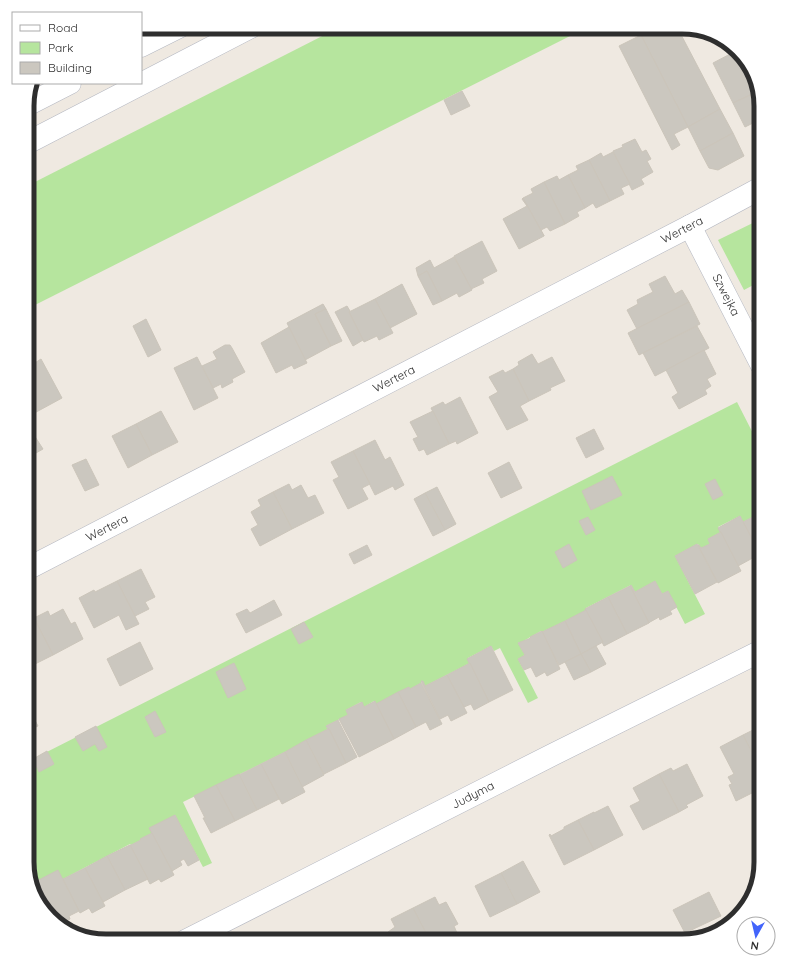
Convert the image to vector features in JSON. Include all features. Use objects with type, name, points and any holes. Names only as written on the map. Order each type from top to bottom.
[{"type":"street","points":[[142,46],[165,34]]},
{"type":"street","points":[[142,83],[237,34]]},
{"type":"street","points":[[34,101],[68,84]]},
{"type":"street","points":[[34,139],[141,84]]},
{"type":"street","name":"Wertera","points":[[34,565],[754,192]]},
{"type":"street","name":"Szwejka","points":[[690,226],[754,350]]},
{"type":"street","name":"Judyma","points":[[199,934],[754,654]]},
{"type":"green space","points":[[326,34],[574,34],[34,305],[34,182]]},
{"type":"green space","points":[[754,222],[754,285],[744,290],[718,240]]},
{"type":"green space","points":[[737,402],[754,435],[754,516],[743,522],[740,516],[718,527],[721,532],[708,539],[710,544],[701,548],[697,544],[675,556],[705,614],[685,624],[668,591],[662,594],[655,581],[635,592],[631,585],[586,608],[586,611],[518,643],[525,655],[518,659],[538,698],[528,703],[500,648],[494,651],[491,646],[468,658],[470,663],[425,686],[422,681],[410,689],[409,687],[376,704],[374,701],[364,707],[361,702],[346,710],[348,715],[326,726],[328,729],[285,752],[183,802],[212,863],[203,867],[175,815],[141,840],[131,845],[130,844],[63,879],[37,882],[34,862],[34,758]]},
{"type":"building","points":[[681,34],[720,109],[688,127],[641,35]]},
{"type":"building","points":[[641,35],[688,127],[674,134],[680,145],[672,150],[619,46]]},
{"type":"building","points":[[731,54],[742,66],[749,78],[753,94],[733,103],[713,63]]},
{"type":"building","points":[[462,91],[470,106],[451,115],[444,100]]},
{"type":"building","points":[[753,94],[754,122],[745,127],[733,103]]},
{"type":"building","points":[[720,109],[733,133],[700,151],[688,127]]},
{"type":"building","points":[[733,133],[744,156],[718,170],[709,168],[700,151]]},
{"type":"building","points":[[635,139],[642,152],[646,150],[651,159],[647,161],[653,172],[641,179],[644,184],[632,190],[613,151],[623,147],[622,145]]},
{"type":"building","points":[[613,152],[630,184],[621,188],[624,194],[610,201],[589,160],[601,153],[603,157]]},
{"type":"building","points":[[589,160],[610,201],[596,208],[593,203],[585,208],[568,175],[578,170],[576,166]]},
{"type":"building","points":[[568,175],[585,208],[577,212],[579,216],[565,224],[544,182],[557,176],[559,180]]},
{"type":"building","points":[[544,182],[565,224],[550,231],[547,227],[541,230],[544,236],[523,198],[533,193],[531,189]]},
{"type":"building","points":[[523,198],[544,236],[519,249],[503,219],[527,206],[522,199]]},
{"type":"building","points":[[482,241],[497,271],[482,279],[484,283],[471,289],[454,256]]},
{"type":"building","points":[[454,257],[472,290],[459,297],[457,293],[442,301],[427,271],[418,276],[416,268],[430,260],[434,268]]},
{"type":"building","points":[[427,271],[442,301],[433,305],[418,276]]},
{"type":"building","points":[[665,276],[675,294],[682,290],[689,302],[637,329],[627,310],[638,304],[637,300],[653,292],[649,284]]},
{"type":"building","points":[[402,284],[417,314],[390,328],[375,299]]},
{"type":"building","points":[[375,299],[393,333],[379,340],[377,336],[364,342],[349,312]]},
{"type":"building","points":[[689,302],[700,324],[639,355],[628,333]]},
{"type":"building","points":[[323,304],[326,309],[315,314],[331,346],[305,360],[287,323]]},
{"type":"building","points":[[347,306],[363,340],[353,346],[335,312]]},
{"type":"building","points":[[326,309],[342,341],[331,346],[315,314]]},
{"type":"building","points":[[146,319],[161,350],[148,357],[133,326]]},
{"type":"building","points":[[697,326],[709,348],[655,376],[643,353]]},
{"type":"building","points":[[289,327],[307,363],[294,369],[292,365],[276,373],[261,343]]},
{"type":"building","points":[[225,345],[230,345],[245,372],[232,379],[233,382],[222,388],[221,384],[213,388],[202,366],[217,359],[213,352]]},
{"type":"building","points":[[704,350],[716,374],[707,379],[711,386],[705,390],[707,394],[679,409],[672,397],[678,393],[666,370]]},
{"type":"building","points":[[532,354],[538,364],[552,357],[565,381],[529,401],[513,369],[519,365],[518,362]]},
{"type":"building","points":[[197,357],[218,398],[194,410],[174,368]]},
{"type":"building","points":[[41,359],[62,398],[34,413],[34,363]]},
{"type":"building","points":[[513,369],[529,401],[520,406],[528,420],[507,430],[489,397],[498,392],[489,377],[503,370],[505,373]]},
{"type":"building","points":[[460,397],[478,433],[457,444],[456,441],[449,444],[431,408],[443,402],[445,405]]},
{"type":"building","points":[[161,411],[178,442],[152,455],[136,424]]},
{"type":"building","points":[[433,411],[449,444],[427,455],[424,449],[419,451],[413,439],[418,437],[410,422]]},
{"type":"building","points":[[136,424],[152,455],[128,468],[112,436]]},
{"type":"building","points":[[594,429],[604,449],[586,458],[576,438]]},
{"type":"building","points":[[34,435],[43,449],[34,454]]},
{"type":"building","points":[[375,440],[385,460],[390,457],[404,485],[395,490],[393,486],[375,495],[353,451]]},
{"type":"building","points":[[353,451],[370,484],[362,488],[368,499],[348,509],[333,480],[339,477],[331,462]]},
{"type":"building","points":[[86,459],[99,485],[85,491],[72,465]]},
{"type":"building","points":[[509,462],[522,488],[501,498],[488,473]]},
{"type":"building","points":[[612,476],[622,495],[591,510],[582,491]]},
{"type":"building","points":[[715,479],[723,495],[713,500],[705,484]]},
{"type":"building","points":[[289,484],[292,490],[301,485],[308,498],[315,495],[324,513],[292,529],[273,492]]},
{"type":"building","points":[[437,487],[456,524],[445,530],[425,493]]},
{"type":"building","points":[[273,492],[292,529],[260,546],[251,529],[258,525],[251,512],[261,506],[258,500]]},
{"type":"building","points":[[425,493],[445,530],[433,536],[414,499]]},
{"type":"building","points":[[740,516],[754,543],[754,557],[738,566],[718,528]]},
{"type":"building","points":[[754,516],[754,543],[743,522]]},
{"type":"building","points":[[588,517],[595,530],[586,535],[579,521]]},
{"type":"building","points":[[721,532],[741,571],[718,583],[698,545],[701,548],[710,544],[708,539]]},
{"type":"building","points":[[569,544],[577,560],[563,568],[555,552]]},
{"type":"building","points":[[697,544],[717,582],[695,594],[675,556]]},
{"type":"building","points":[[367,545],[372,555],[354,564],[349,554]]},
{"type":"building","points":[[141,569],[155,597],[145,602],[149,609],[135,616],[117,581]]},
{"type":"building","points":[[117,581],[139,624],[126,630],[119,615],[94,628],[79,598]]},
{"type":"building","points":[[655,581],[662,594],[668,591],[677,607],[670,611],[672,614],[660,620],[659,617],[649,623],[630,586],[631,585],[635,592]]},
{"type":"building","points":[[630,586],[649,623],[627,634],[608,597]]},
{"type":"building","points":[[608,597],[627,634],[604,646],[585,609]]},
{"type":"building","points":[[274,600],[282,615],[246,633],[236,614],[247,609],[250,613]]},
{"type":"building","points":[[63,609],[71,624],[75,622],[83,639],[53,655],[34,618],[48,611],[50,616]]},
{"type":"building","points":[[586,610],[603,642],[581,654],[565,621]]},
{"type":"building","points":[[34,618],[53,655],[34,664]]},
{"type":"building","points":[[565,621],[581,654],[559,665],[542,632]]},
{"type":"building","points":[[304,622],[313,637],[299,644],[291,629]]},
{"type":"building","points":[[542,631],[560,669],[547,676],[545,672],[536,677],[531,667],[524,670],[518,659],[525,655],[518,643],[531,638],[530,637]]},
{"type":"building","points":[[140,642],[153,669],[120,686],[107,659]]},
{"type":"building","points":[[491,646],[513,690],[489,702],[467,659]]},
{"type":"building","points":[[596,646],[606,664],[591,672],[581,654]]},
{"type":"building","points":[[581,654],[591,672],[574,680],[565,662]]},
{"type":"building","points":[[234,663],[246,689],[228,698],[216,672]]},
{"type":"building","points":[[470,663],[489,702],[474,710],[471,704],[464,707],[447,675]]},
{"type":"building","points":[[447,675],[467,713],[451,721],[448,715],[440,719],[421,681],[423,681],[425,686]]},
{"type":"building","points":[[421,683],[442,724],[430,730],[426,722],[416,727],[398,692],[409,687],[410,689]]},
{"type":"building","points":[[398,692],[416,727],[394,739],[376,704]]},
{"type":"building","points":[[375,701],[394,739],[359,757],[339,719],[348,715],[346,710],[362,702],[364,707]]},
{"type":"building","points":[[155,711],[166,732],[155,737],[145,717]]},
{"type":"building","points":[[34,719],[38,726],[34,728]]},
{"type":"building","points":[[338,720],[357,757],[346,763],[329,729],[326,726]]},
{"type":"building","points":[[96,726],[107,747],[99,751],[95,744],[83,751],[75,737]]},
{"type":"building","points":[[328,729],[346,763],[324,774],[306,740]]},
{"type":"building","points":[[754,730],[754,756],[743,735]]},
{"type":"building","points":[[743,735],[754,756],[754,792],[736,801],[729,785],[732,784],[728,777],[734,774],[720,747]]},
{"type":"building","points":[[306,740],[324,775],[302,787],[285,752]]},
{"type":"building","points":[[47,751],[54,764],[39,772],[34,758]]},
{"type":"building","points":[[285,752],[305,792],[282,804],[261,764]]},
{"type":"building","points":[[261,764],[279,799],[257,810],[239,775]]},
{"type":"building","points":[[687,764],[703,796],[686,805],[688,807],[679,812],[659,774],[671,768],[673,771]]},
{"type":"building","points":[[239,774],[257,810],[235,821],[216,785]]},
{"type":"building","points":[[659,774],[679,812],[643,830],[630,806],[640,801],[633,788]]},
{"type":"building","points":[[216,785],[235,821],[211,833],[194,796]]},
{"type":"building","points":[[608,806],[623,835],[594,850],[578,820]]},
{"type":"building","points":[[175,815],[199,860],[188,866],[184,859],[180,861],[182,865],[172,871],[149,828]]},
{"type":"building","points":[[578,820],[594,850],[564,865],[549,835],[550,834],[551,836]]},
{"type":"building","points":[[152,833],[174,875],[161,882],[159,879],[150,884],[130,845]]},
{"type":"building","points":[[130,845],[148,879],[125,890],[107,856]]},
{"type":"building","points":[[107,856],[125,890],[103,902],[85,868]]},
{"type":"building","points":[[523,861],[540,892],[517,904],[501,873]]},
{"type":"building","points":[[85,868],[105,906],[92,913],[89,908],[80,913],[63,879]]},
{"type":"building","points":[[58,870],[79,911],[69,916],[70,919],[66,921],[62,919],[46,902],[41,894],[37,881]]},
{"type":"building","points":[[501,873],[517,904],[490,917],[475,886]]},
{"type":"building","points":[[709,892],[721,916],[685,933],[673,910]]},
{"type":"building","points":[[435,897],[439,905],[446,902],[458,924],[454,926],[457,933],[426,934],[413,908]]},
{"type":"building","points":[[413,908],[426,934],[389,934],[388,932],[395,927],[391,919]]}]
